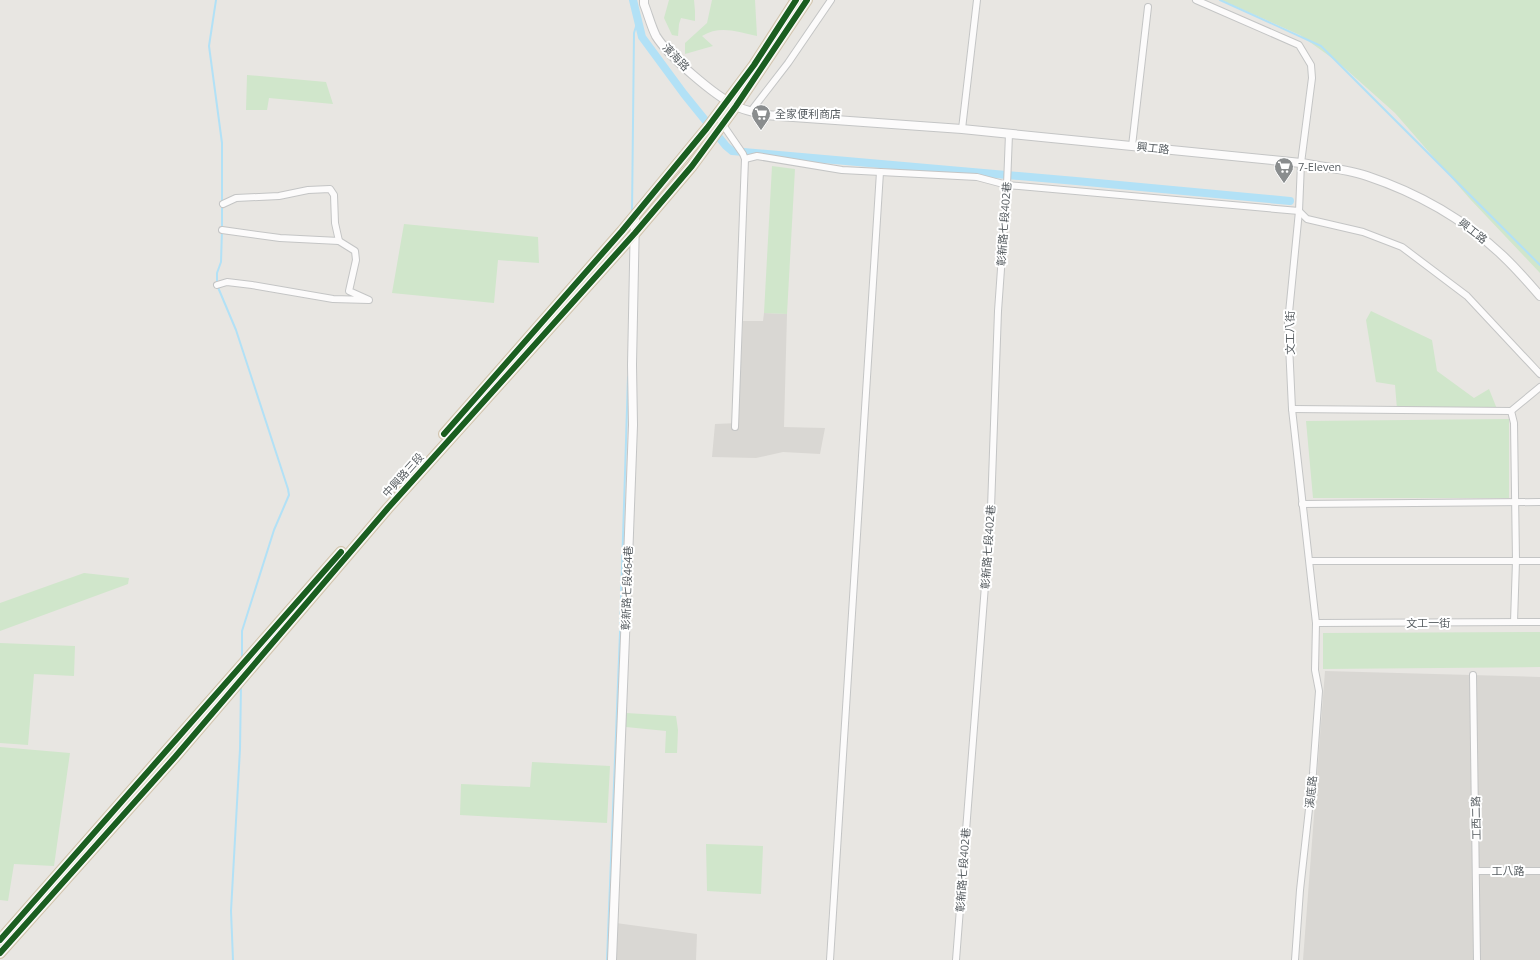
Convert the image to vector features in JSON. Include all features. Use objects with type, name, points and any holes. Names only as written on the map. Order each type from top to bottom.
[{"type":"main road","name":"中興路三段","points":[[0,953],[175,757],[393,502],[635,233],[726,128],[732,103],[796,0]]},
{"type":"main road","name":"中興路三段","points":[[0,940],[635,216],[716,116],[732,103],[807,0]]},
{"type":"street","name":"濱海路","points":[[644,0],[644,4],[656,35],[665,48],[680,64],[732,103]]},
{"type":"street","points":[[751,111],[788,63],[831,0]]},
{"type":"street","points":[[962,129],[977,0]]},
{"type":"street","name":"文工八街","points":[[1196,0],[1299,46],[1311,65],[1312,78],[1301,163],[1299,211],[1288,323],[1292,409],[1316,623]]},
{"type":"street","points":[[1132,146],[1148,7]]},
{"type":"street","name":"興工路","points":[[732,103],[765,115],[962,129],[1301,163],[1339,169],[1366,176],[1416,195],[1457,219],[1478,234],[1503,256],[1540,296]]},
{"type":"street","points":[[716,116],[726,128],[744,156],[736,427]]},
{"type":"street","name":"彰新路七段402巷","points":[[956,960],[991,508],[998,311],[1009,134]]},
{"type":"street","points":[[744,156],[757,156],[842,170],[978,177],[1007,185],[1299,211],[1307,219],[1363,232],[1402,247],[1467,296],[1540,374]]},
{"type":"street","points":[[830,960],[880,172]]},
{"type":"street","points":[[223,204],[236,198],[279,196],[308,190],[330,190],[334,194],[335,223],[339,241]]},
{"type":"street","name":"彰新路七段464巷","points":[[612,960],[633,425],[632,365],[635,216]]},
{"type":"street","points":[[217,285],[227,282],[333,299],[369,300],[349,291],[356,260],[355,251],[339,241],[280,238],[222,230]]},
{"type":"street","points":[[1292,409],[1511,412],[1540,387]]},
{"type":"street","points":[[1511,412],[1514,423],[1516,562],[1514,622]]},
{"type":"street","points":[[1302,504],[1540,502]]},
{"type":"street","points":[[1310,561],[1540,561]]},
{"type":"street","name":"文工一街","points":[[1316,623],[1540,622]]},
{"type":"street","name":"溪底路","points":[[1295,960],[1300,890],[1313,773],[1318,711],[1319,691],[1315,670],[1316,623]]},
{"type":"street","name":"工西二路","points":[[1473,675],[1477,960]]},
{"type":"street","name":"工八路","points":[[1476,871],[1540,871]]},
{"type":"shaded area","points":[[764,313],[787,314],[784,427],[825,428],[820,454],[783,452],[756,458],[712,457],[715,424],[738,423],[743,321],[763,321]]},
{"type":"shaded area","points":[[1325,671],[1540,677],[1540,960],[1303,960]]},
{"type":"shaded area","points":[[616,923],[697,934],[696,960],[615,960]]},
{"type":"green space","points":[[669,0],[694,0],[695,21],[681,18],[678,36],[672,35],[664,18]]},
{"type":"green space","points":[[712,0],[755,0],[757,36],[729,30],[715,31],[702,36],[713,46],[685,54],[685,43],[707,23]]},
{"type":"green space","points":[[1221,0],[1540,0],[1540,273],[1470,199],[1395,113],[1339,63],[1300,35]]},
{"type":"green space","points":[[247,75],[326,82],[333,104],[269,98],[267,110],[246,110]]},
{"type":"green space","points":[[772,166],[795,169],[787,314],[764,313]]},
{"type":"green space","points":[[404,224],[538,237],[539,263],[498,260],[494,303],[392,293]]},
{"type":"green space","points":[[1371,311],[1432,340],[1437,371],[1474,398],[1489,389],[1497,409],[1397,409],[1395,385],[1376,382],[1366,320]]},
{"type":"green space","points":[[1509,419],[1509,498],[1313,498],[1306,421]]},
{"type":"green space","points":[[84,573],[129,578],[128,584],[0,631],[0,603]]},
{"type":"green space","points":[[1540,632],[1540,667],[1323,669],[1323,633]]},
{"type":"green space","points":[[0,643],[75,646],[74,676],[34,674],[28,745],[0,743]]},
{"type":"green space","points":[[626,713],[676,716],[678,730],[677,753],[665,753],[666,731],[626,727]]},
{"type":"green space","points":[[0,747],[70,753],[54,866],[14,864],[8,901],[0,900]]},
{"type":"green space","points":[[532,762],[610,766],[607,823],[460,815],[461,784],[530,787]]},
{"type":"green space","points":[[706,844],[763,846],[761,894],[707,891]]},
{"type":"waterway","points":[[216,0],[209,46],[222,143],[221,262],[217,273],[217,285],[236,330],[289,495],[274,530],[242,631],[242,660]]},
{"type":"waterway","points":[[633,0],[642,37],[684,94],[726,146],[732,151],[1290,201]]},
{"type":"waterway","points":[[1220,0],[1321,46],[1540,265]]},
{"type":"waterway","points":[[632,213],[634,33],[638,20]]},
{"type":"waterway","points":[[607,960],[620,633],[628,377]]},
{"type":"waterway","points":[[233,960],[231,911],[240,749],[241,685]]},
{"type":"cycle path","points":[[444,434],[622,231],[707,128],[754,65],[796,0]]},
{"type":"cycle path","points":[[0,953],[175,757],[388,508],[635,233],[692,166],[736,106],[807,0]]},
{"type":"cycle path","points":[[0,940],[341,552]]},
{"type":"place","name":"全家便利商店","points":[[761,131]]},
{"type":"place","name":"7-Eleven","points":[[1284,184]]}]
